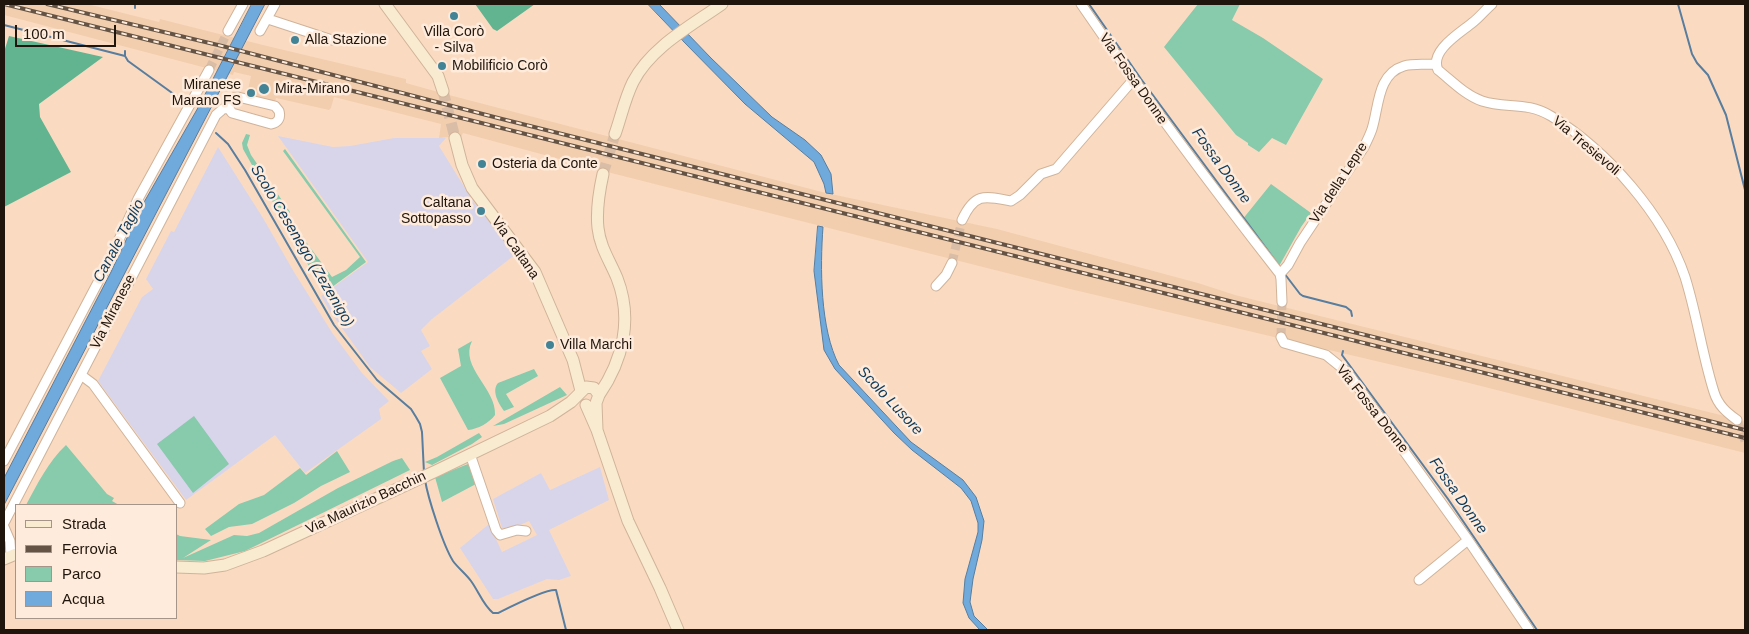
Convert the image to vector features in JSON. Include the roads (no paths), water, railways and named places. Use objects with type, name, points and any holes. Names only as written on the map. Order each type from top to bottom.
[{"type":"main road","points":[[385,4],[438,76],[443,90]]},
{"type":"main road","points":[[615,134],[633,82],[649,59],[669,42],[722,4]]},
{"type":"main road","name":"Via Caltana","points":[[455,138],[465,176],[498,225],[535,272],[589,396],[597,430],[630,528],[660,588],[678,630]]},
{"type":"main road","name":"Via Maurizio Bacchin","points":[[178,567],[204,568],[226,565],[243,559],[436,471],[550,416],[563,413],[589,396],[612,369],[622,343],[626,322],[620,288],[601,244],[598,229],[598,202],[604,174]]},
{"type":"street","points":[[228,31],[243,4]]},
{"type":"street","points":[[260,32],[275,4]]},
{"type":"street","name":"Via Fossa Donne","points":[[1081,4],[1133,80],[1213,189],[1283,270]]},
{"type":"street","points":[[1436,64],[1436,58],[1448,42],[1474,22],[1492,4]]},
{"type":"street","points":[[268,18],[332,40]]},
{"type":"street","name":"Via della Lepre","points":[[1283,270],[1364,147],[1372,129],[1380,90],[1386,80],[1393,71],[1404,66],[1436,64]]},
{"type":"street","name":"Via Tresievoli","points":[[1436,64],[1438,70],[1470,95],[1482,101],[1528,106],[1551,116],[1594,149],[1632,187],[1660,226],[1680,263],[1696,315],[1714,392],[1718,402],[1726,412],[1737,420]]},
{"type":"street","points":[[4,461],[107,265],[138,199],[209,70]]},
{"type":"street","points":[[962,220],[968,207],[979,198],[994,198],[1012,202],[1042,174],[1056,169],[1133,80]]},
{"type":"street","name":"Via Miranese","points":[[241,97],[275,106],[279,111],[280,118],[276,122],[267,123],[235,115],[228,108],[232,98],[241,97]]},
{"type":"street","name":"Via Miranese","points":[[4,523],[216,115],[223,109],[228,108]]},
{"type":"street","points":[[936,286],[946,275],[952,263]]},
{"type":"street","points":[[1282,302],[1281,279],[1283,270]]},
{"type":"street","name":"Via Fossa Donne","points":[[1281,337],[1284,343],[1326,355],[1347,372],[1468,540],[1529,630]]},
{"type":"street","points":[[81,375],[93,384],[180,503]]},
{"type":"street","points":[[470,454],[496,530],[500,535],[517,530],[526,531]]},
{"type":"street","points":[[4,527],[12,539],[9,555]]},
{"type":"street","points":[[1419,580],[1468,540]]},
{"type":"water","points":[[252,4],[265,4],[4,505],[4,478],[111,272],[143,204],[199,106]]},
{"type":"water","points":[[648,4],[659,4],[772,117],[805,140],[821,155],[831,174],[833,194],[826,193],[814,162],[745,104]]},
{"type":"water","points":[[818,226],[823,227],[822,279],[825,316],[828,334],[839,365],[911,442],[963,480],[976,497],[984,521],[970,602],[974,616],[988,630],[980,630],[969,618],[963,603],[965,579],[978,532],[978,523],[971,501],[961,488],[912,450],[894,433],[835,369],[824,350],[814,271]]},
{"type":"waterway","name":"Fossa Donne","points":[[1089,4],[1141,79],[1280,267]]},
{"type":"waterway","points":[[1678,4],[1692,54],[1708,75],[1726,115],[1745,190]]},
{"type":"waterway","points":[[4,25],[125,56]]},
{"type":"waterway","name":"Scolo Cesenego (Zezenigo)","points":[[125,51],[128,61],[186,103]]},
{"type":"waterway","name":"Scolo Cesenego (Zezenigo)","points":[[216,133],[228,144],[245,170],[334,325],[377,380],[411,409],[416,417],[422,432],[424,473]]},
{"type":"waterway","name":"Fossa Donne","points":[[1284,273],[1303,296],[1346,307],[1351,311],[1352,316]]},
{"type":"waterway","name":"Fossa Donne","points":[[1343,351],[1342,355],[1448,499],[1537,630]]},
{"type":"waterway","name":"Scolo Cesenego (Zezenigo)","points":[[425,480],[436,521],[449,554],[455,564],[471,581],[490,610],[493,613],[498,613],[536,595],[556,590],[566,630]]},
{"type":"tunnel","points":[[209,70],[228,31]]},
{"type":"tunnel","points":[[443,91],[455,138]]},
{"type":"tunnel","points":[[603,174],[615,134]]},
{"type":"tunnel","points":[[952,263],[962,220]]},
{"type":"tunnel","points":[[1281,337],[1282,302]]},
{"type":"tunnel","points":[[1737,420],[1745,441]]},
{"type":"railway","points":[[4,4],[1745,438]]},
{"type":"railway","points":[[47,4],[222,46],[498,118],[1745,430]]},
{"type":"place","name":"Villa Corò - Silva","points":[[454,16]]},
{"type":"place","name":"Alla Stazione","points":[[295,40]]},
{"type":"place","name":"Mobilificio Corò","points":[[442,66]]},
{"type":"place","name":"Mira-Mirano","points":[[264,89]]},
{"type":"place","name":"Miranese Marano FS","points":[[251,93]]},
{"type":"place","name":"Osteria da Conte","points":[[482,164]]},
{"type":"place","name":"Caltana Sottopasso","points":[[481,211]]},
{"type":"place","name":"Villa Marchi","points":[[550,345]]},
{"type":"water label","name":"Canale Taglio","points":[[119,241]]},
{"type":"water label","name":"Scolo Lusore","points":[[890,401]]}]
